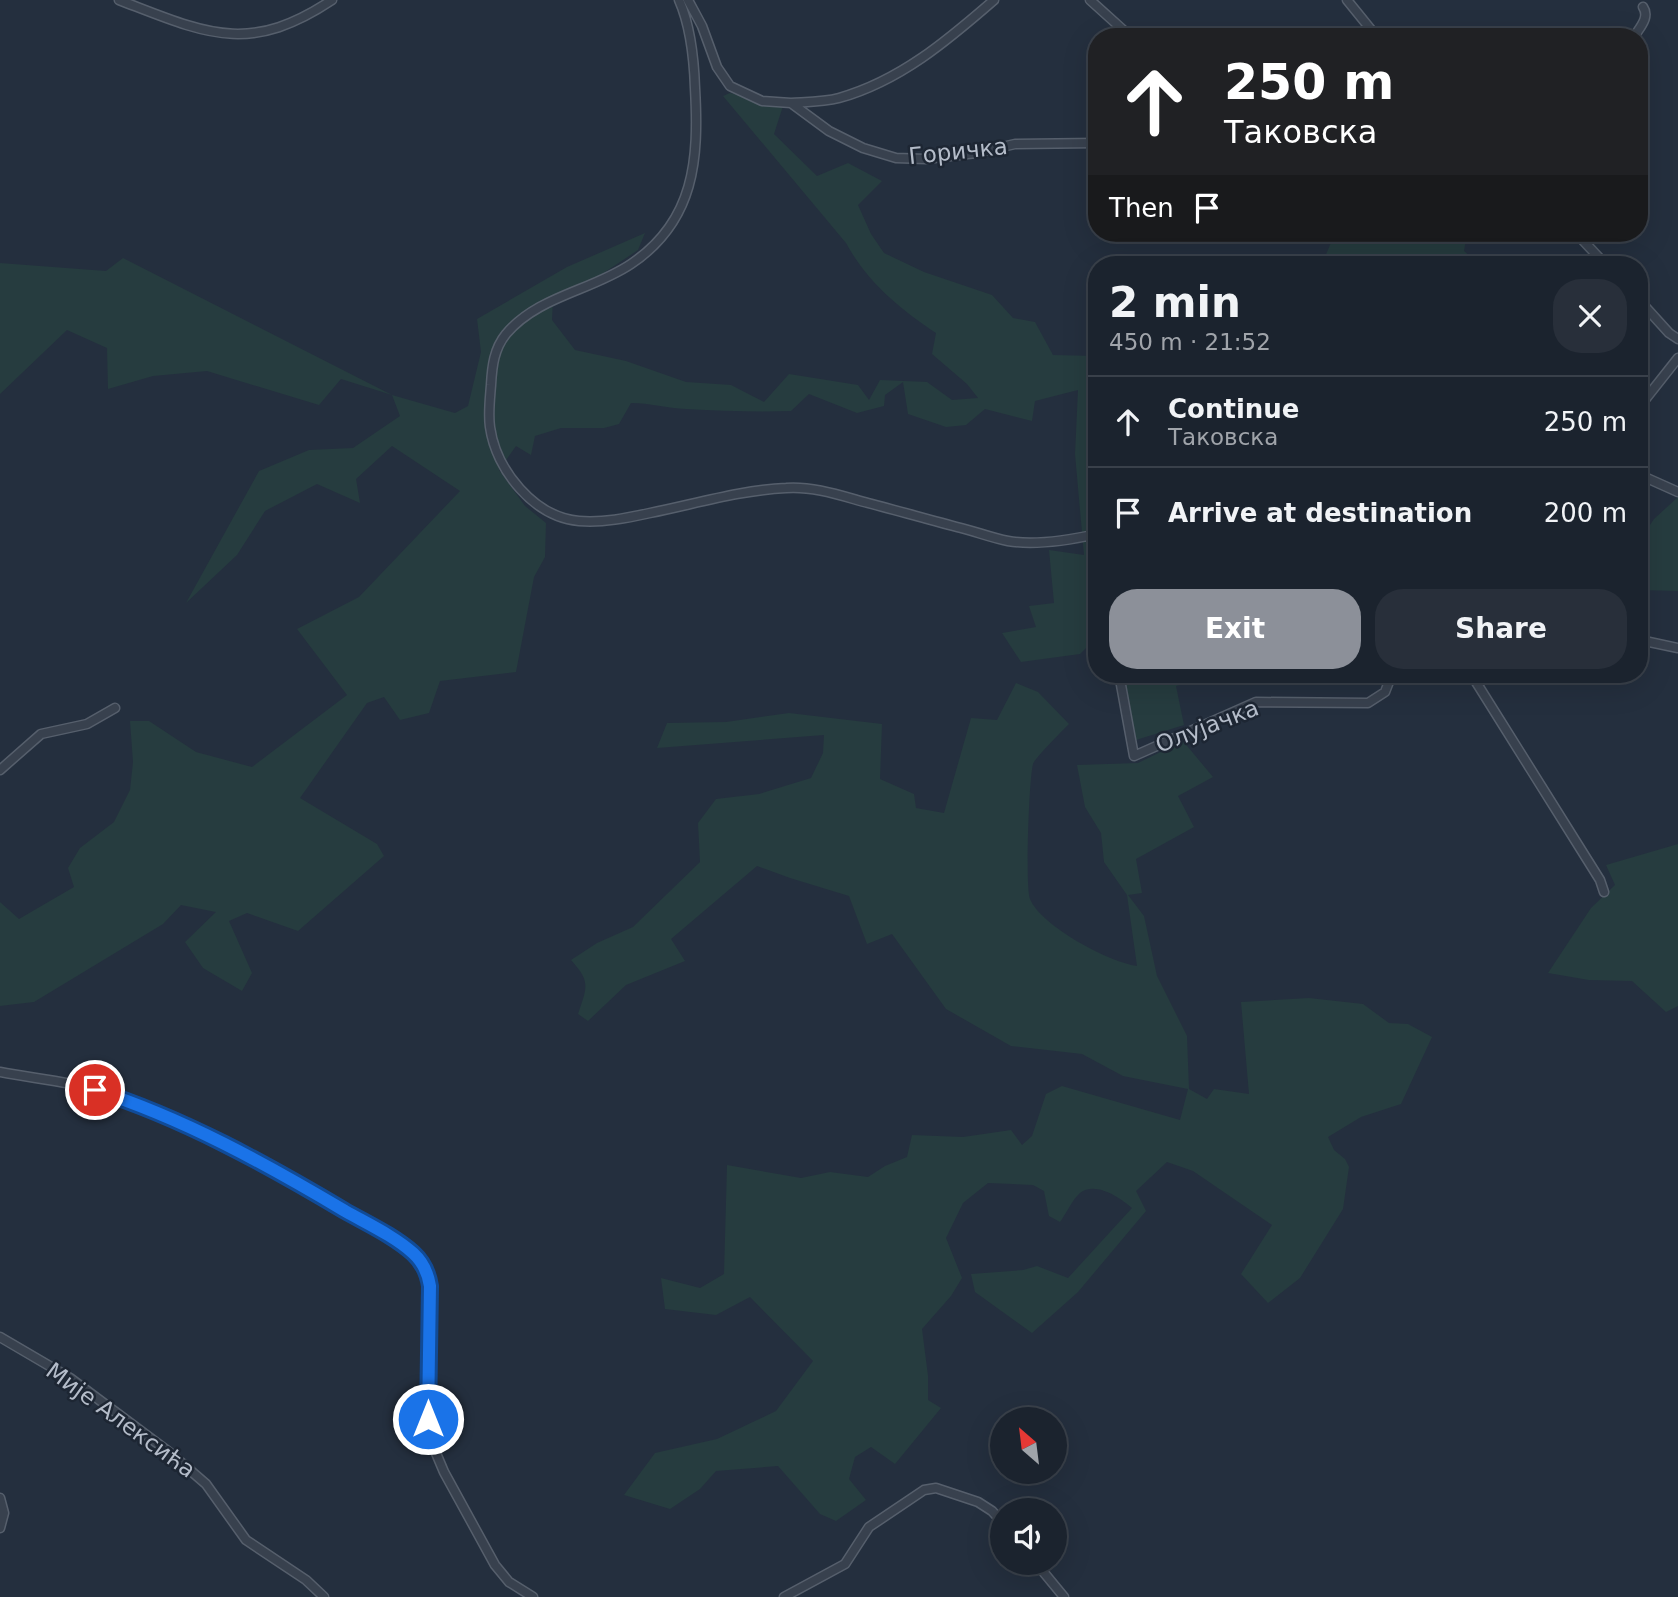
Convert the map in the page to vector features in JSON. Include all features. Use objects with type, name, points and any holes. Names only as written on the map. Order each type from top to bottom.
[{"type":"street","points":[[119,0],[192,28],[220,34],[276,30],[307,16],[331,0]]},
{"type":"street","points":[[683,0],[691,40],[698,129],[696,159],[690,187],[680,209],[668,230],[630,265],[541,306],[520,319],[495,350],[489,424],[495,448],[523,491],[538,506],[555,516],[576,521],[596,522],[628,517],[766,489],[790,487],[840,495],[1008,541],[1029,542],[1088,535]]},
{"type":"street","name":"Горичка","points":[[683,0],[702,26],[717,67],[730,86],[762,100],[790,103],[838,99],[883,82],[941,46],[994,0]]},
{"type":"street","points":[[1090,0],[1121,28]]},
{"type":"street","points":[[1347,0],[1370,28]]},
{"type":"street","points":[[1639,28],[1646,17],[1643,7]]},
{"type":"street","name":"Горичка","points":[[790,103],[829,131],[863,148],[896,158],[926,159],[976,153],[1015,144],[1088,143]]},
{"type":"street","points":[[1584,242],[1598,256]]},
{"type":"street","points":[[1648,310],[1678,339]]},
{"type":"street","points":[[1648,396],[1678,358]]},
{"type":"street","points":[[1648,479],[1678,492]]},
{"type":"street","points":[[1648,642],[1678,649]]},
{"type":"street","name":"Олујачка","points":[[1121,683],[1134,756],[1256,702],[1368,704],[1385,692],[1388,683]]},
{"type":"street","points":[[1477,683],[1593,869],[1604,892]]},
{"type":"street","points":[[0,770],[41,734],[87,724],[115,708]]},
{"type":"street","points":[[0,1072],[68,1082],[138,1106],[216,1141],[310,1190],[412,1253],[426,1270],[430,1297],[428,1419],[433,1446],[444,1472],[495,1566],[509,1582],[533,1597]]},
{"type":"street","name":"Мије Алексића","points":[[0,1337],[70,1378],[169,1452],[206,1484],[246,1540],[306,1580],[324,1597]]},
{"type":"street","points":[[784,1597],[845,1563],[869,1527],[924,1490],[936,1488],[978,1502],[990,1510]]},
{"type":"street","points":[[0,1498],[4,1513],[0,1528]]},
{"type":"street","points":[[1046,1575],[1064,1597]]},
{"type":"green space","points":[[730,93],[783,106],[774,134],[817,176],[848,163],[882,181],[858,205],[871,234],[884,253],[924,272],[992,295],[1013,318],[1035,322],[1053,355],[1088,356],[1088,646],[1080,654],[1021,662],[1002,633],[1036,627],[1029,606],[1054,603],[1049,550],[1084,555],[1075,454],[1078,390],[1035,401],[1032,421],[985,409],[966,425],[946,427],[908,414],[903,382],[885,395],[884,406],[857,413],[809,394],[791,411],[699,410],[631,403],[619,424],[604,428],[561,428],[535,436],[531,455],[516,446],[499,470],[525,506],[546,523],[545,557],[534,577],[516,672],[440,681],[429,713],[400,720],[384,697],[367,703],[300,798],[377,844],[384,856],[298,931],[247,913],[229,921],[252,973],[242,991],[203,968],[185,942],[216,912],[181,905],[163,924],[34,1002],[0,1006],[0,902],[19,919],[74,887],[68,868],[80,848],[114,822],[130,790],[133,762],[130,721],[149,721],[196,752],[252,767],[347,695],[297,629],[359,597],[460,491],[392,446],[356,479],[360,503],[317,484],[265,511],[237,555],[186,603],[259,471],[309,450],[353,448],[400,416],[392,395],[455,413],[468,406],[481,352],[477,319],[567,267],[645,233],[638,250],[587,284],[553,298],[552,320],[575,350],[626,361],[686,382],[731,385],[764,402],[789,374],[858,385],[869,400],[880,380],[927,382],[952,400],[978,398],[967,384],[932,354],[936,333],[897,304],[874,282],[846,243],[723,96]]},
{"type":"green space","points":[[1331,242],[1466,242],[1464,251],[1470,256],[1325,256]]},
{"type":"green space","points":[[123,258],[392,395],[341,379],[319,405],[207,371],[153,376],[108,389],[107,348],[67,330],[0,394],[0,263],[106,271]]},
{"type":"green space","points":[[1678,497],[1678,591],[1648,590],[1648,528]]},
{"type":"green space","points":[[1016,683],[1038,692],[1069,724],[1033,764],[1028,832],[1030,899],[1047,920],[1061,931],[1110,958],[1137,966],[1127,895],[1104,862],[1101,833],[1085,807],[1077,765],[1138,763],[1183,741],[1213,777],[1178,796],[1194,827],[1136,859],[1142,893],[1128,895],[1144,916],[1157,976],[1187,1036],[1189,1089],[1207,1099],[1214,1089],[1249,1094],[1241,1002],[1309,998],[1363,1004],[1389,1023],[1408,1024],[1432,1037],[1401,1104],[1361,1117],[1328,1137],[1334,1150],[1345,1159],[1349,1167],[1343,1209],[1300,1278],[1268,1303],[1241,1274],[1272,1225],[1193,1171],[1167,1162],[1136,1191],[1146,1211],[1078,1292],[1032,1333],[975,1292],[971,1274],[1023,1270],[1037,1266],[1068,1278],[1132,1208],[1108,1192],[1086,1190],[1077,1196],[1060,1222],[1049,1216],[1044,1191],[1033,1185],[988,1183],[963,1203],[946,1238],[962,1278],[951,1296],[922,1329],[928,1400],[941,1408],[895,1464],[871,1447],[855,1457],[849,1479],[866,1500],[836,1521],[820,1514],[778,1466],[716,1471],[700,1489],[670,1509],[624,1495],[655,1453],[717,1439],[776,1411],[813,1361],[750,1297],[716,1315],[665,1309],[661,1278],[700,1288],[724,1274],[727,1165],[801,1178],[830,1172],[868,1177],[907,1157],[912,1135],[963,1137],[1011,1130],[1022,1145],[1032,1136],[1046,1094],[1062,1086],[1180,1120],[1188,1089],[1123,1076],[1082,1054],[1011,1046],[946,1009],[892,934],[867,944],[849,896],[757,866],[671,939],[685,961],[626,985],[588,1021],[578,1014],[585,985],[582,974],[571,960],[597,943],[633,927],[700,862],[698,823],[716,799],[759,794],[811,778],[823,753],[824,735],[657,748],[667,723],[726,722],[789,713],[882,724],[880,779],[914,794],[916,808],[944,813],[971,718],[997,720]]},
{"type":"green space","points":[[1126,683],[1188,683],[1176,686],[1184,725],[1136,740]]},
{"type":"green space","points":[[1678,844],[1678,1006],[1666,1012],[1632,981],[1589,980],[1548,973],[1591,908],[1615,885],[1606,865]]},
{"type":"route","points":[[95,1090],[148,1110],[239,1152],[336,1205],[412,1253],[426,1270],[430,1286],[428,1419]]}]
